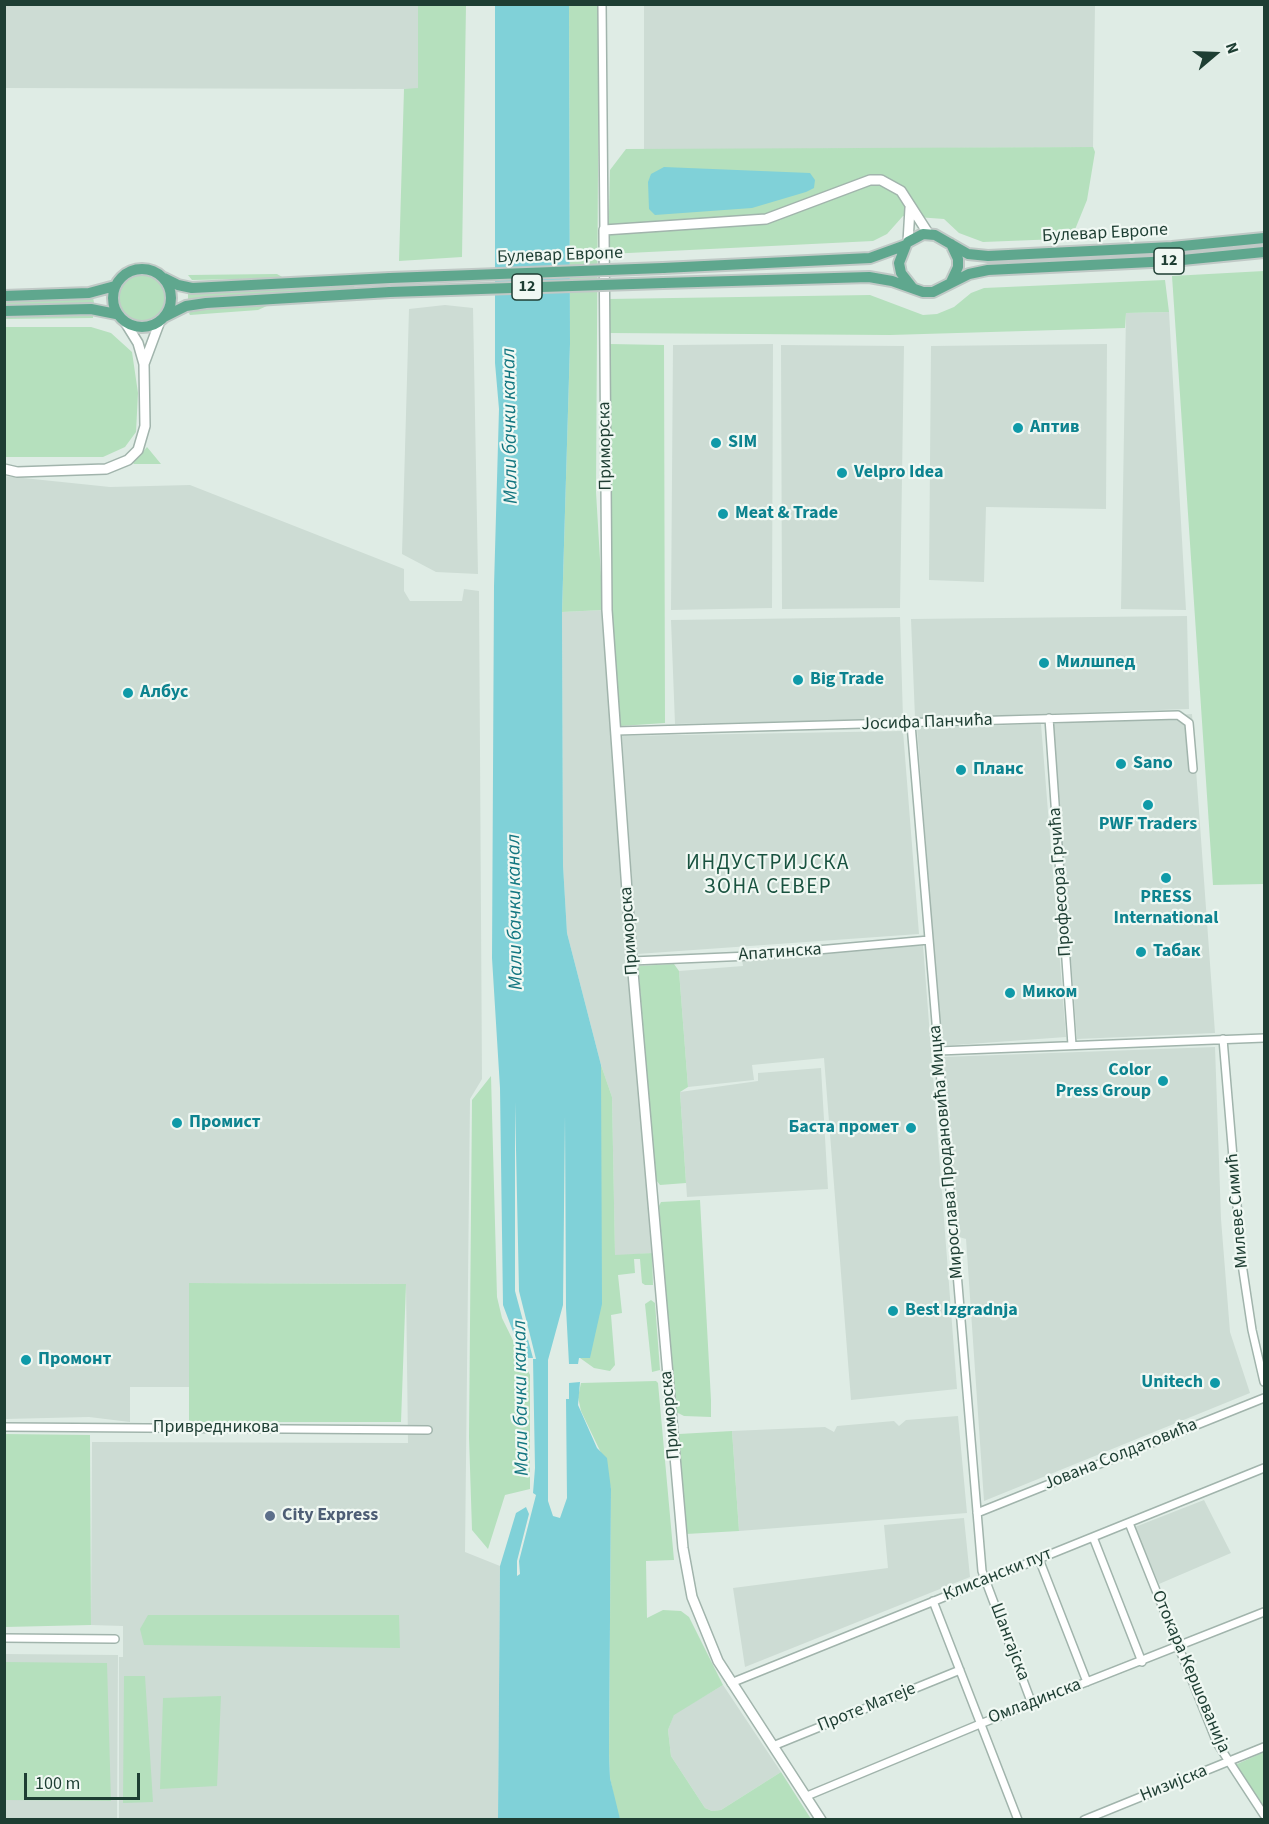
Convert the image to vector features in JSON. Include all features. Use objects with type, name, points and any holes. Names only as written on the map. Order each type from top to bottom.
[{"type":"main road","name":"Булевар Европе","points":[[4,296],[89,293],[115,286],[120,278],[138,268],[156,272],[164,278],[192,288],[870,258],[928,233],[943,237],[968,254],[988,256],[1172,247],[1264,238]]},
{"type":"main road","points":[[907,243],[899,263],[901,273],[914,289]]},
{"type":"main road","points":[[951,244],[958,259],[955,276],[951,283]]},
{"type":"main road","name":"Булевар Европе","points":[[124,322],[141,327],[186,306],[206,303],[390,292],[869,277],[933,292],[969,274],[988,270],[1172,261],[1264,252]]},
{"type":"main road","points":[[162,319],[171,302],[171,294],[164,278]]},
{"type":"main road","points":[[115,286],[113,300],[116,314],[124,322]]},
{"type":"main road","points":[[4,311],[91,309],[116,314]]},
{"type":"street","name":"Приморска","points":[[602,4],[607,610],[632,961],[683,1548],[688,1581],[702,1626],[731,1683],[821,1820]]},
{"type":"street","points":[[604,230],[765,219],[870,180],[892,184],[901,191],[928,233]]},
{"type":"street","points":[[907,243],[910,205]]},
{"type":"street","points":[[144,364],[162,319]]},
{"type":"street","points":[[4,470],[17,472],[106,469],[128,460],[143,440],[146,426],[144,364],[138,343],[124,322]]},
{"type":"street","name":"Јосифа Панчића","points":[[616,731],[1178,715],[1189,723],[1193,769]]},
{"type":"street","name":"Професора Грчића","points":[[1049,718],[1072,1045]]},
{"type":"street","name":"Мирослава Продановића Мицка","points":[[911,724],[977,1513],[985,1580]]},
{"type":"street","name":"Апатинска","points":[[632,961],[750,956],[929,940]]},
{"type":"street","points":[[938,1051],[1264,1038]]},
{"type":"street","name":"Милеве Симић","points":[[1223,1039],[1242,1264],[1264,1382]]},
{"type":"street","name":"Јована Солдатовића","points":[[977,1513],[1264,1398]]},
{"type":"street","name":"Привредникова","points":[[4,1427],[428,1430]]},
{"type":"street","name":"Клисански пут","points":[[731,1683],[1264,1468]]},
{"type":"street","name":"Отокара Кершованија","points":[[1129,1523],[1178,1648],[1228,1762],[1264,1815]]},
{"type":"street","points":[[1093,1537],[1142,1662]]},
{"type":"street","points":[[1039,1559],[1087,1682]]},
{"type":"street","name":"Шангајска","points":[[985,1580],[1032,1704]]},
{"type":"street","points":[[933,1601],[1018,1820]]},
{"type":"street","name":"Омладинска","points":[[807,1797],[980,1724],[1178,1648],[1264,1612]]},
{"type":"street","points":[[4,1638],[115,1639]]},
{"type":"street","name":"Проте Матеје","points":[[774,1746],[960,1670]]},
{"type":"street","name":"Низијска","points":[[1084,1820],[1264,1747]]},
{"type":"shaded area","points":[[5,5],[418,5],[418,89],[5,88]]},
{"type":"shaded area","points":[[644,5],[1095,5],[1093,147],[644,150]]},
{"type":"shaded area","points":[[445,305],[473,308],[478,574],[436,572],[402,554],[409,309]]},
{"type":"shaded area","points":[[1169,312],[1186,610],[1121,609],[1126,313]]},
{"type":"shaded area","points":[[773,344],[772,608],[671,610],[673,345]]},
{"type":"shaded area","points":[[1107,344],[1106,509],[986,507],[984,582],[929,580],[931,346]]},
{"type":"shaded area","name":"Velpro Idea","points":[[781,345],[904,346],[900,608],[782,609]]},
{"type":"shaded area","points":[[4,476],[110,487],[190,485],[404,569],[404,591],[410,601],[462,601],[464,589],[479,591],[482,1079],[470,1099],[465,1552],[500,1566],[498,1819],[119,1819],[119,1657],[123,1657],[123,1626],[91,1625],[92,1442],[408,1443],[406,1284],[190,1283],[189,1387],[130,1387],[130,1422],[89,1417],[5,1419]]},
{"type":"shaded area","points":[[603,610],[652,1253],[615,1256],[612,1097],[601,1065],[567,933],[563,865],[562,612]]},
{"type":"shaded area","points":[[1187,616],[1189,709],[915,718],[911,619]]},
{"type":"shaded area","points":[[900,617],[903,719],[675,724],[671,620]]},
{"type":"shaded area","points":[[1192,714],[1215,1033],[1077,1039],[1053,724]]},
{"type":"shaded area","points":[[1041,724],[1066,1037],[941,1046],[917,728]]},
{"type":"shaded area","points":[[903,731],[919,934],[637,954],[622,736]]},
{"type":"shaded area","points":[[923,945],[957,1389],[851,1400],[824,1058],[752,1065],[754,1080],[688,1087],[679,971],[743,966],[742,960]]},
{"type":"shaded area","points":[[1215,1047],[1221,1219],[1230,1332],[1250,1393],[984,1501],[966,1239],[959,1237],[943,1057]]},
{"type":"shaded area","points":[[821,1068],[828,1189],[687,1197],[680,1092],[758,1081],[758,1073]]},
{"type":"shaded area","points":[[958,1416],[967,1513],[739,1531],[732,1431],[825,1427],[834,1432],[837,1426],[894,1421],[899,1426],[906,1420]]},
{"type":"shaded area","points":[[1204,1500],[1231,1553],[1159,1584],[1135,1527]]},
{"type":"shaded area","points":[[964,1518],[970,1577],[745,1667],[733,1588],[888,1568],[884,1525]]},
{"type":"shaded area","points":[[5,1654],[118,1655],[117,1819],[5,1820]]},
{"type":"shaded area","points":[[723,1685],[781,1772],[721,1810],[712,1811],[705,1808],[671,1756],[668,1730],[674,1714]]},
{"type":"green space","points":[[418,5],[466,5],[462,257],[399,261],[404,89],[418,88]]},
{"type":"green space","points":[[569,5],[599,5],[596,492],[603,610],[562,612],[570,344]]},
{"type":"green space","points":[[1093,147],[1095,152],[1087,200],[1074,232],[1059,239],[983,242],[959,233],[944,219],[903,216],[887,234],[873,241],[608,254],[610,170],[626,149]]},
{"type":"green space","points":[[1264,271],[1264,884],[1213,885],[1172,276]]},
{"type":"green space","points":[[142,274],[159,281],[166,298],[159,315],[142,322],[125,315],[118,298],[125,281]]},
{"type":"green space","points":[[277,274],[284,278],[192,280],[188,275]]},
{"type":"green space","points":[[1165,280],[1169,312],[1126,313],[1125,328],[890,335],[608,333],[608,299],[870,295],[923,315],[937,314],[954,307],[971,293],[984,288]]},
{"type":"green space","points":[[354,285],[354,290],[188,300],[188,293],[251,287]]},
{"type":"green space","points":[[93,297],[94,303],[5,306],[4,301]]},
{"type":"green space","points":[[269,305],[258,310],[190,315],[189,313],[195,308]]},
{"type":"green space","points":[[93,314],[93,318],[5,319],[4,316]]},
{"type":"green space","points":[[5,327],[91,327],[111,333],[132,352],[138,393],[136,432],[125,447],[103,457],[5,457]]},
{"type":"green space","points":[[610,344],[664,345],[665,723],[620,726],[612,613]]},
{"type":"green space","points":[[147,447],[161,464],[133,463]]},
{"type":"green space","points":[[674,964],[679,971],[688,1087],[680,1092],[686,1183],[660,1185],[656,1180],[638,966]]},
{"type":"green space","points":[[601,1065],[612,1097],[615,1255],[652,1253],[653,1285],[642,1283],[640,1259],[634,1259],[635,1273],[618,1275],[622,1313],[611,1315],[615,1365],[610,1371],[594,1368],[580,1358],[590,1357]]},
{"type":"green space","points":[[491,1076],[497,1297],[502,1318],[530,1375],[530,1489],[505,1495],[488,1549],[472,1530],[469,1437],[472,1100]]},
{"type":"green space","points":[[700,1200],[711,1417],[684,1416],[676,1412],[659,1206],[661,1202]]},
{"type":"green space","points":[[189,1283],[406,1284],[401,1422],[189,1422]]},
{"type":"green space","points":[[651,1300],[655,1303],[660,1370],[652,1372],[645,1304]]},
{"type":"green space","points":[[656,1381],[674,1560],[646,1561],[647,1618],[663,1610],[681,1611],[689,1617],[723,1685],[674,1715],[668,1730],[671,1756],[705,1808],[712,1811],[721,1810],[781,1772],[811,1819],[620,1819],[617,1812],[610,1778],[609,1753],[611,1489],[602,1455],[581,1411],[578,1397],[581,1383]]},
{"type":"green space","points":[[732,1431],[739,1531],[686,1534],[679,1434]]},
{"type":"green space","points":[[4,1434],[90,1435],[91,1625],[5,1627]]},
{"type":"green space","points":[[148,1615],[399,1615],[400,1648],[144,1645],[140,1629]]},
{"type":"green space","points":[[5,1662],[107,1663],[111,1801],[5,1800]]},
{"type":"green space","points":[[124,1676],[145,1676],[153,1802],[123,1803]]},
{"type":"green space","points":[[221,1696],[217,1786],[160,1789],[163,1698]]},
{"type":"green space","points":[[1264,1752],[1264,1807],[1235,1765]]},
{"type":"water","name":"Мали бачки канал","points":[[495,5],[569,5],[570,344],[562,612],[563,865],[567,933],[601,1065],[602,1304],[590,1358],[579,1358],[578,1364],[569,1364],[566,1308],[565,1115],[563,1305],[548,1360],[548,1501],[553,1516],[560,1518],[567,1498],[566,1399],[569,1399],[569,1383],[580,1382],[578,1405],[597,1448],[607,1458],[611,1489],[609,1753],[610,1778],[620,1819],[498,1819],[500,1566],[516,1513],[526,1507],[529,1514],[517,1561],[517,1576],[520,1574],[519,1561],[536,1495],[533,1493],[535,1468],[533,1359],[536,1359],[519,1291],[515,1102],[515,1291],[533,1358],[523,1358],[503,1305],[500,1088],[492,958],[494,586],[499,409],[495,363]]},
{"type":"water","points":[[664,167],[810,173],[815,180],[814,188],[806,192],[752,208],[655,215],[649,209],[648,182],[651,174]]},
{"type":"place","name":"Аптив","points":[[1018,428]]},
{"type":"place","name":"SIM","points":[[716,443]]},
{"type":"place","name":"Velpro Idea","points":[[842,473]]},
{"type":"place","name":"Meat & Trade","points":[[723,514]]},
{"type":"place","name":"Милшпед","points":[[1044,663]]},
{"type":"place","name":"Big Trade","points":[[798,680]]},
{"type":"place","name":"Албус","points":[[128,693]]},
{"type":"place","name":"Sano","points":[[1121,764]]},
{"type":"place","name":"Планс","points":[[961,770]]},
{"type":"place","name":"PWF Traders","points":[[1148,805]]},
{"type":"place","name":"PRESS International","points":[[1166,878]]},
{"type":"place","name":"Табак","points":[[1141,952]]},
{"type":"place","name":"Миком","points":[[1010,993]]},
{"type":"place","name":"Color Press Group","points":[[1163,1081]]},
{"type":"place","name":"Промист","points":[[177,1123]]},
{"type":"place","name":"Баста промет","points":[[911,1128]]},
{"type":"place","name":"Best Izgradnja","points":[[893,1311]]},
{"type":"place","name":"Промонт","points":[[26,1360]]},
{"type":"place","name":"Unitech","points":[[1215,1383]]},
{"type":"place","name":"City Express","points":[[270,1516]]},
{"type":"district","name":"ИНДУСТРИЈСКА ЗОНА СЕВЕР","points":[[768,876]]}]
